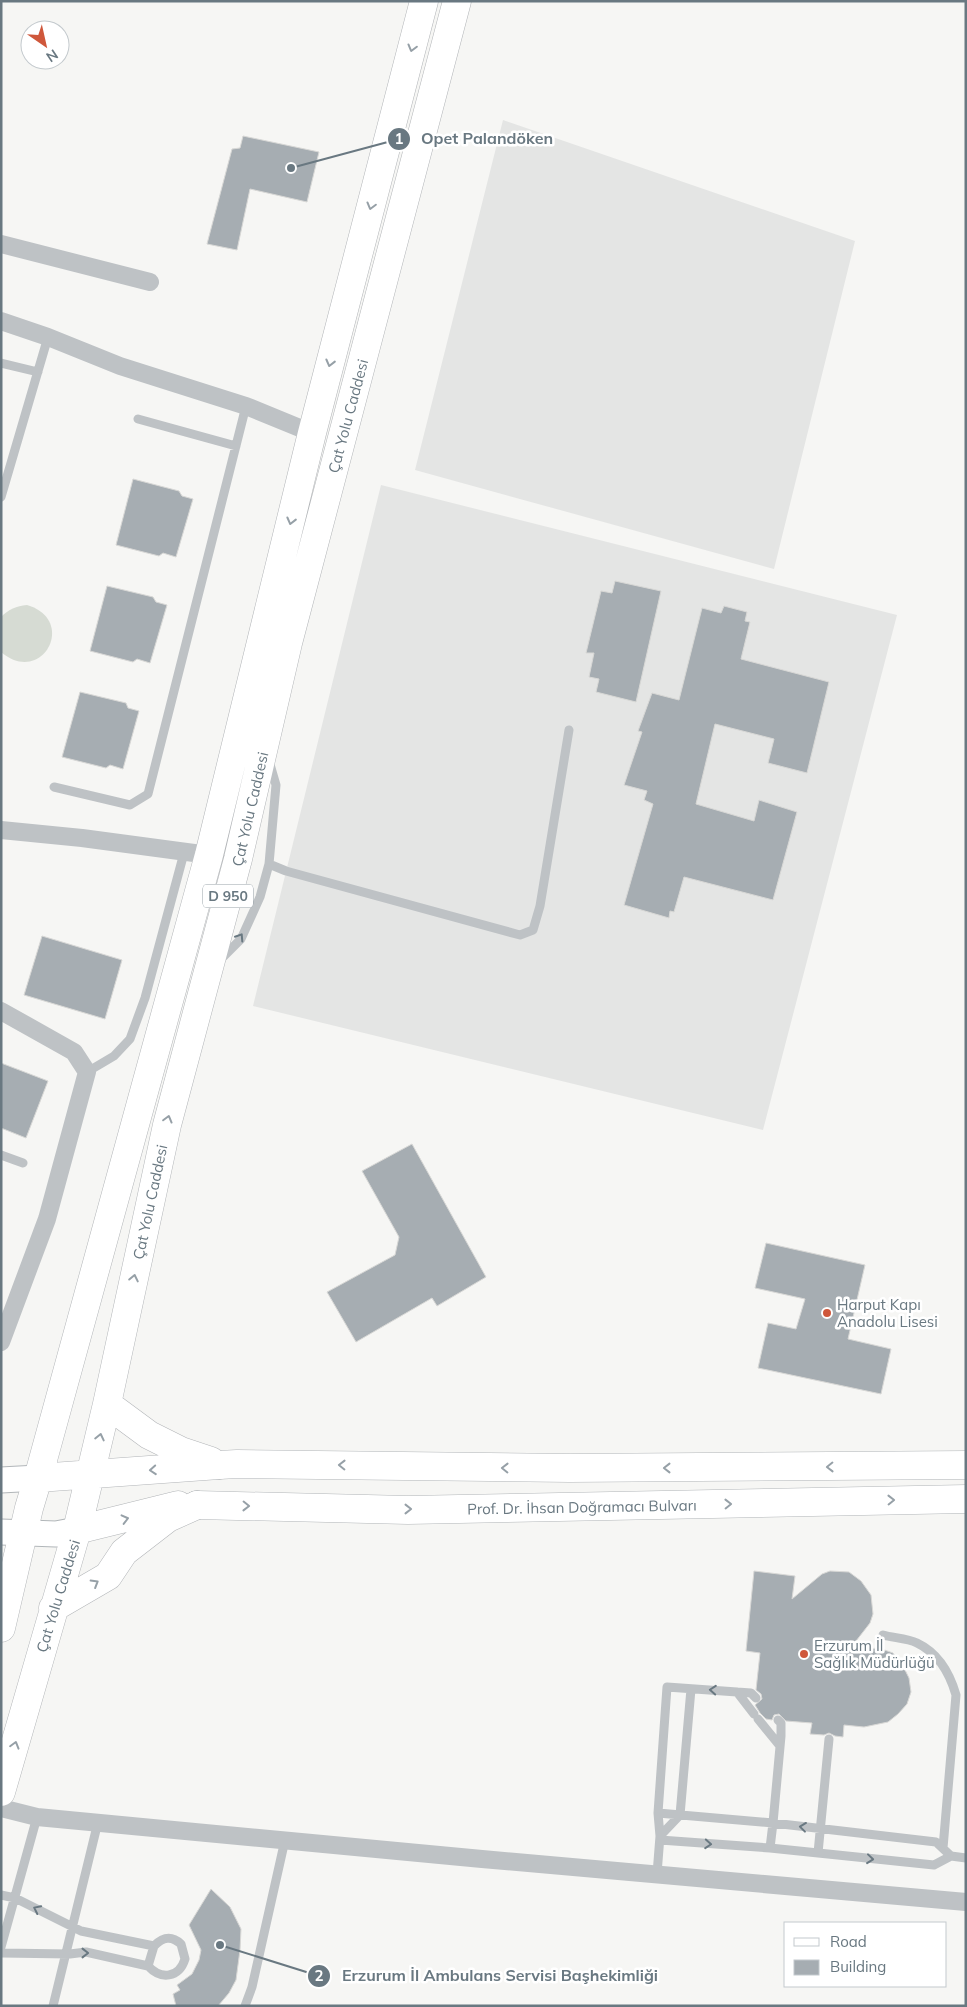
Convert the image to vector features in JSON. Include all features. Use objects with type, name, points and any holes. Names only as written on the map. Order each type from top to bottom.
[{"type":"main road","name":"Çat Yolu Caddesi","points":[[1,1628],[12,1532],[38,1478],[196,854],[312,433],[424,1]]},
{"type":"main road","name":"Çat Yolu Caddesi","points":[[1,1792],[77,1530],[107,1404],[167,1125],[238,859],[288,643],[457,1]]},
{"type":"main road","points":[[107,1404],[148,1435],[181,1452],[206,1458],[219,1465]]},
{"type":"main road","points":[[1,1480],[237,1464],[570,1468],[966,1465]]},
{"type":"main road","name":"Prof. Dr. İhsan Doğramacı Bulvarı","points":[[77,1530],[181,1505],[197,1504],[408,1510],[966,1499]]},
{"type":"main road","points":[[54,1608],[108,1576],[124,1552],[168,1518],[197,1504]]},
{"type":"main road","points":[[12,1532],[56,1534],[77,1530]]},
{"type":"street","points":[[1,244],[150,282]]},
{"type":"street","points":[[1,321],[48,336],[120,366],[246,406],[312,433]]},
{"type":"street","points":[[1,830],[82,838],[196,854]]},
{"type":"street","points":[[1,1011],[74,1052],[87,1072],[47,1219],[1,1342]]},
{"type":"street","points":[[1,1808],[37,1817],[966,1902]]},
{"type":"lane","points":[[1,497],[48,336]]},
{"type":"lane","points":[[1,363],[38,372]]},
{"type":"lane","points":[[54,787],[130,805],[148,794],[246,406]]},
{"type":"lane","points":[[138,418],[236,446]]},
{"type":"lane","points":[[269,864],[286,871],[520,935],[533,930],[540,906],[569,730]]},
{"type":"lane","points":[[208,973],[241,940],[260,897],[269,864],[276,785],[264,746]]},
{"type":"lane","points":[[87,1072],[114,1056],[130,1038],[146,998],[196,854]]},
{"type":"lane","points":[[1,1155],[23,1163]]},
{"type":"lane","points":[[883,1635],[916,1642],[925,1648],[944,1667],[953,1683],[956,1695],[943,1848]]},
{"type":"lane","points":[[657,1874],[660,1838],[658,1813],[667,1687],[751,1693],[756,1698]]},
{"type":"lane","points":[[660,1838],[680,1815],[691,1689]]},
{"type":"lane","points":[[737,1692],[780,1746]]},
{"type":"lane","points":[[770,1848],[782,1723],[778,1720]]},
{"type":"lane","points":[[818,1853],[829,1740]]},
{"type":"lane","points":[[658,1813],[773,1823],[936,1842],[951,1856],[966,1858]]},
{"type":"lane","points":[[1,1947],[37,1817]]},
{"type":"lane","points":[[53,2006],[65,1954],[74,1927],[98,1822]]},
{"type":"lane","points":[[660,1838],[934,1866],[951,1856]]},
{"type":"lane","points":[[245,2006],[252,1987],[285,1840]]},
{"type":"lane","points":[[1,1894],[14,1898],[81,1931],[154,1946]]},
{"type":"lane","points":[[1,1953],[65,1954],[86,1952],[148,1966],[158,1974],[170,1975],[180,1970],[185,1959],[181,1944],[171,1938],[164,1938],[154,1946],[148,1966]]},
{"type":"shaded area","points":[[503,120],[855,241],[774,569],[415,470]]},
{"type":"shaded area","points":[[381,485],[897,615],[763,1130],[253,1006]]},
{"type":"shaded area","points":[[27,605],[42,613],[50,624],[52,636],[49,647],[41,656],[30,662],[16,661],[1,652],[1,617],[13,608]]},
{"type":"building","points":[[243,136],[319,152],[307,202],[250,189],[237,250],[207,244],[232,149],[240,148]]},
{"type":"building","points":[[133,479],[179,491],[182,496],[193,499],[176,557],[163,553],[159,556],[116,545]]},
{"type":"building","points":[[615,581],[661,591],[636,702],[596,692],[599,679],[589,677],[594,653],[586,653],[601,591],[612,593]]},
{"type":"building","points":[[107,586],[153,597],[156,602],[167,605],[150,663],[137,659],[133,662],[90,651]]},
{"type":"building","points":[[724,606],[747,612],[745,621],[750,622],[741,659],[829,682],[807,773],[768,763],[774,739],[715,724],[696,804],[754,821],[759,800],[797,812],[773,900],[684,877],[674,912],[670,911],[669,918],[624,905],[653,804],[644,800],[647,791],[624,785],[642,732],[638,731],[652,693],[679,700],[702,608],[721,613]]},
{"type":"building","points":[[80,692],[126,703],[128,708],[139,711],[123,769],[110,765],[106,768],[62,757]]},
{"type":"building","points":[[42,936],[122,960],[105,1019],[24,995]]},
{"type":"building","points":[[1,1063],[48,1081],[26,1138],[1,1128]]},
{"type":"building","points":[[412,1144],[486,1277],[437,1306],[432,1298],[356,1342],[327,1292],[395,1255],[399,1237],[362,1171]]},
{"type":"building","name":"Harput Kapı Anadolu Lisesi","points":[[766,1243],[865,1265],[848,1339],[891,1349],[881,1394],[758,1368],[768,1323],[796,1329],[805,1299],[755,1288]]},
{"type":"building","name":"Erzurum İl Sağlık Müdürlüğü","points":[[754,1571],[795,1576],[792,1599],[822,1574],[830,1571],[849,1572],[861,1581],[871,1595],[873,1614],[870,1623],[849,1650],[879,1648],[893,1653],[900,1660],[909,1678],[911,1692],[907,1704],[898,1714],[888,1722],[864,1727],[844,1725],[843,1737],[829,1733],[824,1735],[810,1734],[812,1723],[786,1721],[779,1714],[774,1715],[772,1720],[766,1719],[755,1705],[762,1699],[761,1694],[756,1690],[760,1653],[746,1651]]},
{"type":"building","points":[[211,1889],[230,1907],[241,1929],[236,1980],[229,1993],[218,2006],[176,2006],[173,1994],[180,1990],[177,1985],[192,1974],[199,1960],[201,1950],[189,1925]]},
{"type":"place","name":"Opet Palandöken","points":[[291,168]]},
{"type":"place","name":"Harput Kapı Anadolu Lisesi","points":[[827,1313]]},
{"type":"place","name":"Erzurum İl Sağlık Müdürlüğü","points":[[804,1654]]},
{"type":"place","name":"Erzurum İl Ambulans Servisi Başhekimliği","points":[[220,1945]]}]
